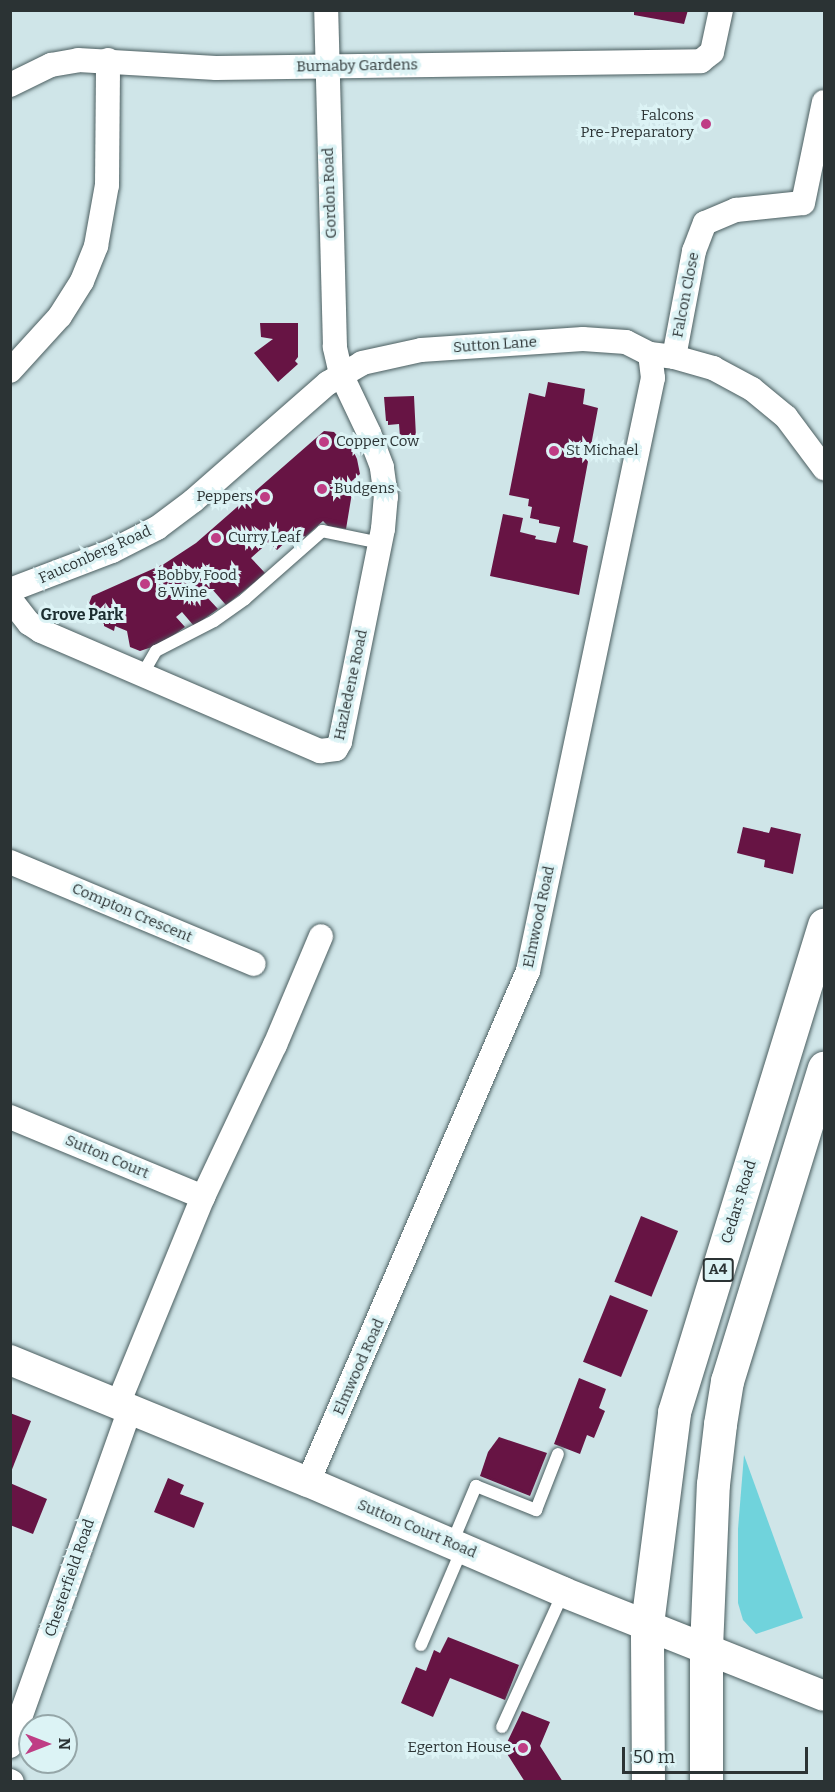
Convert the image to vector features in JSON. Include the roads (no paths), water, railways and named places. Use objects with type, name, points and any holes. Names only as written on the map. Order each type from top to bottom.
[{"type":"highway","name":"Cedars Road","points":[[647,1624],[674,1412],[825,925]]},
{"type":"highway","points":[[706,1782],[706,1648],[713,1484],[727,1381],[815,1124],[825,1068]]},
{"type":"highway","name":"A4","points":[[647,1624],[648,1782]]},
{"type":"street","name":"Gordon Road","points":[[326,10],[335,347],[341,374]]},
{"type":"street","name":"Burnaby Gardens","points":[[10,85],[51,65],[78,60],[216,68],[688,62],[707,58],[712,52],[721,10]]},
{"type":"street","points":[[10,371],[60,316],[82,280],[96,246],[107,185],[108,60]]},
{"type":"street","name":"Falcon Close","points":[[674,357],[694,251],[705,223],[736,210],[803,203],[825,102]]},
{"type":"street","name":"Sutton Lane","points":[[341,374],[362,363],[422,350],[583,339],[626,342],[650,354],[674,357],[713,368],[752,389],[786,417],[825,468]]},
{"type":"street","name":"Elmwood Road","points":[[308,1482],[528,971],[653,378],[650,354]]},
{"type":"street","name":"Hazledene Road","points":[[10,599],[22,616],[40,632],[320,751],[336,749],[340,742],[380,543],[385,513],[386,482],[369,433],[341,374]]},
{"type":"street","name":"Fauconberg Road","points":[[10,590],[112,550],[157,528],[193,501],[284,420],[341,374]]},
{"type":"street","name":"Compton Crescent","points":[[10,862],[254,964]]},
{"type":"street","name":"Chesterfield Road","points":[[10,1746],[124,1406],[203,1197],[275,1045],[321,936]]},
{"type":"street","name":"Sutton Court","points":[[10,1117],[203,1197]]},
{"type":"street","name":"Sutton Court Road","points":[[10,1360],[308,1482],[563,1592],[825,1696]]},
{"type":"lane","points":[[142,675],[156,651],[214,621],[245,599],[322,531],[380,543]]},
{"type":"lane","points":[[421,1645],[476,1486],[536,1510],[558,1454]]},
{"type":"lane","points":[[502,1727],[563,1592]]},
{"type":"place","name":"Falcons Pre-Preparatory","points":[[706,124]]},
{"type":"place","name":"Copper Cow","points":[[324,442]]},
{"type":"place","name":"St Michael","points":[[554,451]]},
{"type":"place","name":"Budgens","points":[[322,489]]},
{"type":"place","name":"Peppers","points":[[265,497]]},
{"type":"place","name":"Curry Leaf","points":[[216,538]]},
{"type":"place","name":"Bobby Food & Wine","points":[[145,584]]},
{"type":"place","name":"Egerton House","points":[[523,1748]]},
{"type":"district","name":"Grove Park","points":[[82,615]]}]
